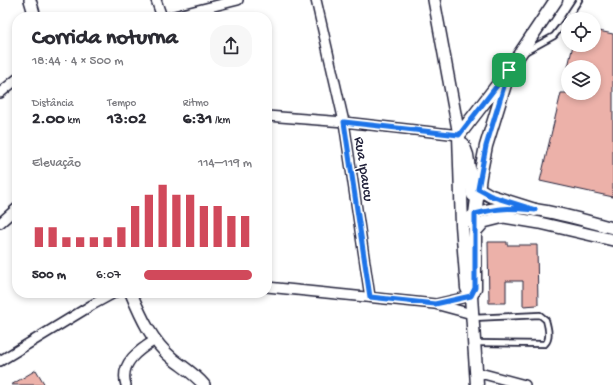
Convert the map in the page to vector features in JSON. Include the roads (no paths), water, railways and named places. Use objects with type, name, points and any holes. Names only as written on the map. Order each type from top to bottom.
[{"type":"main road","points":[[477,385],[473,316],[471,296],[468,288],[462,224],[459,135],[509,70],[556,0]]},
{"type":"main road","points":[[475,187],[509,70]]},
{"type":"main road","points":[[459,135],[467,155],[475,187],[475,288],[471,296]]},
{"type":"main road","points":[[475,187],[491,196],[535,210]]},
{"type":"street","points":[[30,0],[34,12]]},
{"type":"street","points":[[156,0],[160,12]]},
{"type":"street","points":[[190,12],[238,0]]},
{"type":"street","name":"Rua Ipaucu","points":[[316,0],[344,122],[370,297]]},
{"type":"street","points":[[272,116],[344,122],[459,135],[434,0]]},
{"type":"street","points":[[0,93],[12,83]]},
{"type":"street","points":[[462,224],[475,214],[491,209],[506,207],[535,210],[613,228]]},
{"type":"street","points":[[0,223],[12,212]]},
{"type":"street","points":[[476,231],[484,222],[504,217],[540,223],[586,235],[613,240]]},
{"type":"street","points":[[272,287],[435,304],[473,316]]},
{"type":"street","points":[[435,304],[471,296]]},
{"type":"street","points":[[1,358],[105,298]]},
{"type":"street","points":[[133,298],[141,316],[155,340],[172,358],[204,385]]},
{"type":"street","points":[[126,385],[124,380],[126,366],[131,358],[143,347],[155,340]]},
{"type":"street","points":[[476,372],[525,385]]},
{"type":"lane","points":[[519,56],[554,36],[578,0]]},
{"type":"lane","points":[[586,221],[586,235]]},
{"type":"lane","points":[[473,316],[540,315],[546,320],[548,326],[548,339],[545,344],[474,343]]}]
